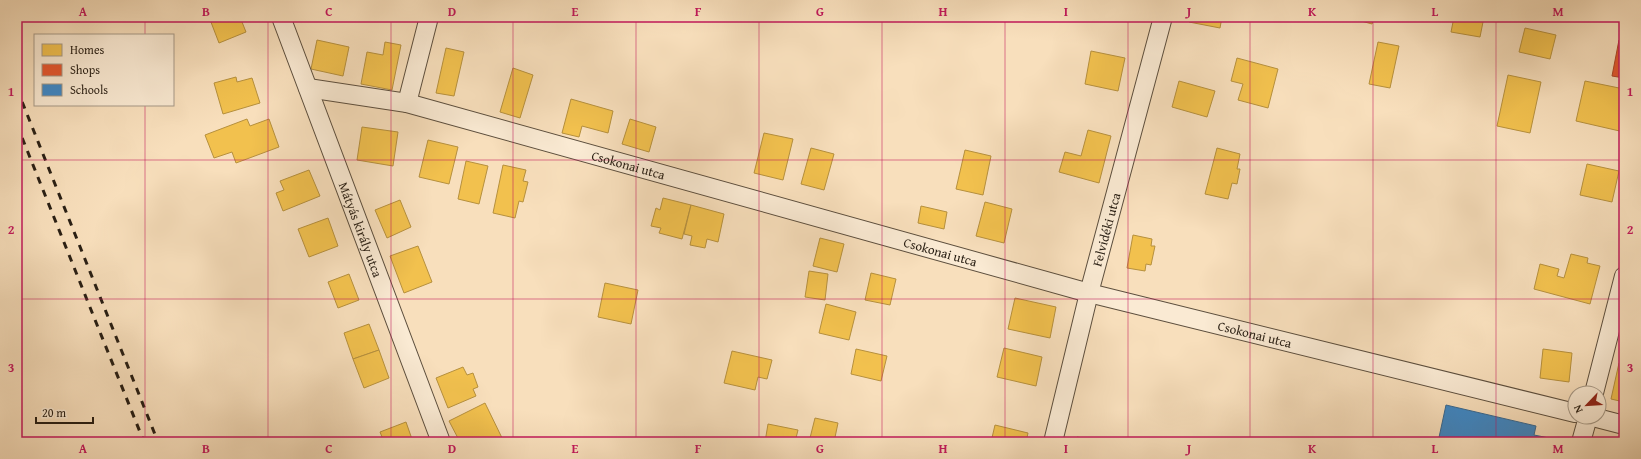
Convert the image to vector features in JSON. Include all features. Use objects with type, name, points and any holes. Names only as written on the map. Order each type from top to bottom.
[{"type":"street","name":"Mátyás király utca","points":[[281,17],[441,442]]},
{"type":"street","points":[[407,103],[429,17]]},
{"type":"street","name":"Felvidéki utca","points":[[1053,442],[1089,293],[1163,17]]},
{"type":"street","name":"Csokonai utca","points":[[308,88],[407,103],[1089,293],[1567,410]]},
{"type":"street","points":[[1596,385],[1624,276]]},
{"type":"street","points":[[1607,421],[1624,425]]},
{"type":"street","points":[[1581,442],[1586,425]]},
{"type":"building: Homes","points":[[209,17],[240,17],[246,32],[219,43]]},
{"type":"building: Homes","points":[[1190,17],[1222,17],[1220,28],[1189,22]]},
{"type":"building: Homes","points":[[1354,17],[1374,17],[1372,24],[1354,19]]},
{"type":"building: Homes","points":[[1454,17],[1484,17],[1480,37],[1451,32]]},
{"type":"building: Homes","points":[[1525,28],[1556,35],[1550,59],[1519,52]]},
{"type":"building: Homes","points":[[317,40],[349,47],[343,76],[311,69]]},
{"type":"building: Homes","points":[[385,42],[401,45],[392,90],[361,84],[367,52],[383,55]]},
{"type":"building: Homes","points":[[1378,42],[1399,46],[1390,88],[1369,84]]},
{"type":"building: Homes","points":[[446,48],[464,52],[454,96],[436,93]]},
{"type":"building: Homes","points":[[1091,51],[1125,58],[1118,91],[1085,84]]},
{"type":"building: Homes","points":[[1237,58],[1278,69],[1268,108],[1238,100],[1243,84],[1231,81]]},
{"type":"building: Homes","points":[[513,68],[533,75],[520,118],[500,112]]},
{"type":"building: Homes","points":[[1508,75],[1541,82],[1530,133],[1497,126]]},
{"type":"building: Homes","points":[[236,77],[237,82],[252,78],[260,103],[223,114],[214,83]]},
{"type":"building: Homes","points":[[1179,81],[1215,91],[1207,117],[1172,107]]},
{"type":"building: Homes","points":[[1585,81],[1624,89],[1624,132],[1576,121]]},
{"type":"building: Homes","points":[[571,99],[613,111],[608,133],[582,126],[579,137],[562,133]]},
{"type":"building: Homes","points":[[247,119],[250,126],[269,119],[279,147],[236,163],[232,152],[214,158],[205,135]]},
{"type":"building: Homes","points":[[630,119],[656,127],[649,152],[622,144]]},
{"type":"building: Homes","points":[[362,127],[398,132],[393,166],[357,160]]},
{"type":"building: Homes","points":[[1088,130],[1111,136],[1099,183],[1059,172],[1065,152],[1081,156]]},
{"type":"building: Homes","points":[[764,133],[793,139],[783,180],[754,173]]},
{"type":"building: Homes","points":[[428,140],[458,147],[449,184],[419,177]]},
{"type":"building: Homes","points":[[811,148],[834,154],[824,190],[801,184]]},
{"type":"building: Homes","points":[[1217,148],[1240,154],[1237,169],[1240,169],[1237,184],[1232,183],[1228,199],[1205,194]]},
{"type":"building: Homes","points":[[965,150],[991,156],[983,195],[956,189]]},
{"type":"building: Homes","points":[[466,161],[488,166],[479,204],[458,199]]},
{"type":"building: Homes","points":[[1587,164],[1619,171],[1612,202],[1580,195]]},
{"type":"building: Homes","points":[[503,165],[526,170],[523,181],[528,182],[523,202],[519,201],[515,218],[493,213]]},
{"type":"building: Homes","points":[[309,170],[320,196],[283,211],[276,193],[284,190],[280,181]]},
{"type":"building: Homes","points":[[663,198],[691,205],[682,239],[659,233],[661,228],[651,226],[656,208],[660,210]]},
{"type":"building: Homes","points":[[400,200],[411,227],[387,238],[375,210]]},
{"type":"building: Homes","points":[[985,202],[1012,209],[1004,243],[976,236]]},
{"type":"building: Homes","points":[[691,205],[724,214],[718,242],[707,239],[705,248],[690,245],[692,236],[684,234]]},
{"type":"building: Homes","points":[[921,206],[947,212],[944,229],[918,223]]},
{"type":"building: Homes","points":[[328,218],[338,246],[309,257],[298,229]]},
{"type":"building: Homes","points":[[1133,235],[1152,239],[1151,246],[1155,246],[1151,265],[1146,264],[1145,271],[1127,268]]},
{"type":"building: Homes","points":[[820,238],[844,244],[837,272],[813,266]]},
{"type":"building: Homes","points":[[418,246],[432,282],[404,293],[390,256]]},
{"type":"building: Homes","points":[[1571,254],[1588,258],[1587,263],[1600,266],[1590,304],[1534,289],[1540,264],[1559,269],[1557,276],[1564,278]]},
{"type":"building: Homes","points":[[809,271],[828,274],[825,300],[805,297]]},
{"type":"building: Homes","points":[[871,273],[896,279],[890,305],[865,300]]},
{"type":"building: Homes","points":[[349,274],[359,300],[338,308],[328,282]]},
{"type":"building: Homes","points":[[605,283],[638,290],[631,324],[598,317]]},
{"type":"building: Homes","points":[[1015,298],[1056,307],[1050,338],[1008,329]]},
{"type":"building: Homes","points":[[826,304],[856,312],[849,340],[819,333]]},
{"type":"building: Homes","points":[[369,324],[379,350],[353,359],[344,333]]},
{"type":"building: Homes","points":[[1004,348],[1042,357],[1036,386],[997,377]]},
{"type":"building: Homes","points":[[856,349],[887,356],[881,381],[851,374]]},
{"type":"building: Homes","points":[[1543,349],[1572,353],[1569,382],[1540,378]]},
{"type":"building: Homes","points":[[379,350],[389,378],[364,388],[353,359]]},
{"type":"building: Homes","points":[[732,351],[772,360],[767,379],[758,377],[755,390],[724,383]]},
{"type":"building: Homes","points":[[1619,363],[1624,364],[1624,402],[1611,399]]},
{"type":"building: Homes","points":[[463,367],[467,375],[473,373],[478,387],[473,389],[476,396],[448,408],[436,378]]},
{"type":"building: Homes","points":[[485,403],[504,442],[460,442],[449,421]]},
{"type":"building: Homes","points":[[815,418],[838,423],[834,442],[809,442]]},
{"type":"building: Homes","points":[[406,422],[413,442],[384,442],[380,432]]},
{"type":"building: Homes","points":[[768,424],[798,430],[795,442],[765,442]]},
{"type":"building: Homes","points":[[995,425],[1028,433],[1026,442],[991,442]]},
{"type":"building: Homes","points":[[1077,437],[1104,442],[1076,442]]},
{"type":"building: Shops","points":[[1619,40],[1624,41],[1624,78],[1612,76]]},
{"type":"building: Schools","points":[[1446,405],[1536,426],[1534,435],[1554,439],[1553,442],[1438,442]]},
{"type":"railway","points":[[17,89],[158,442]]},
{"type":"railway","points":[[17,125],[144,442]]}]
